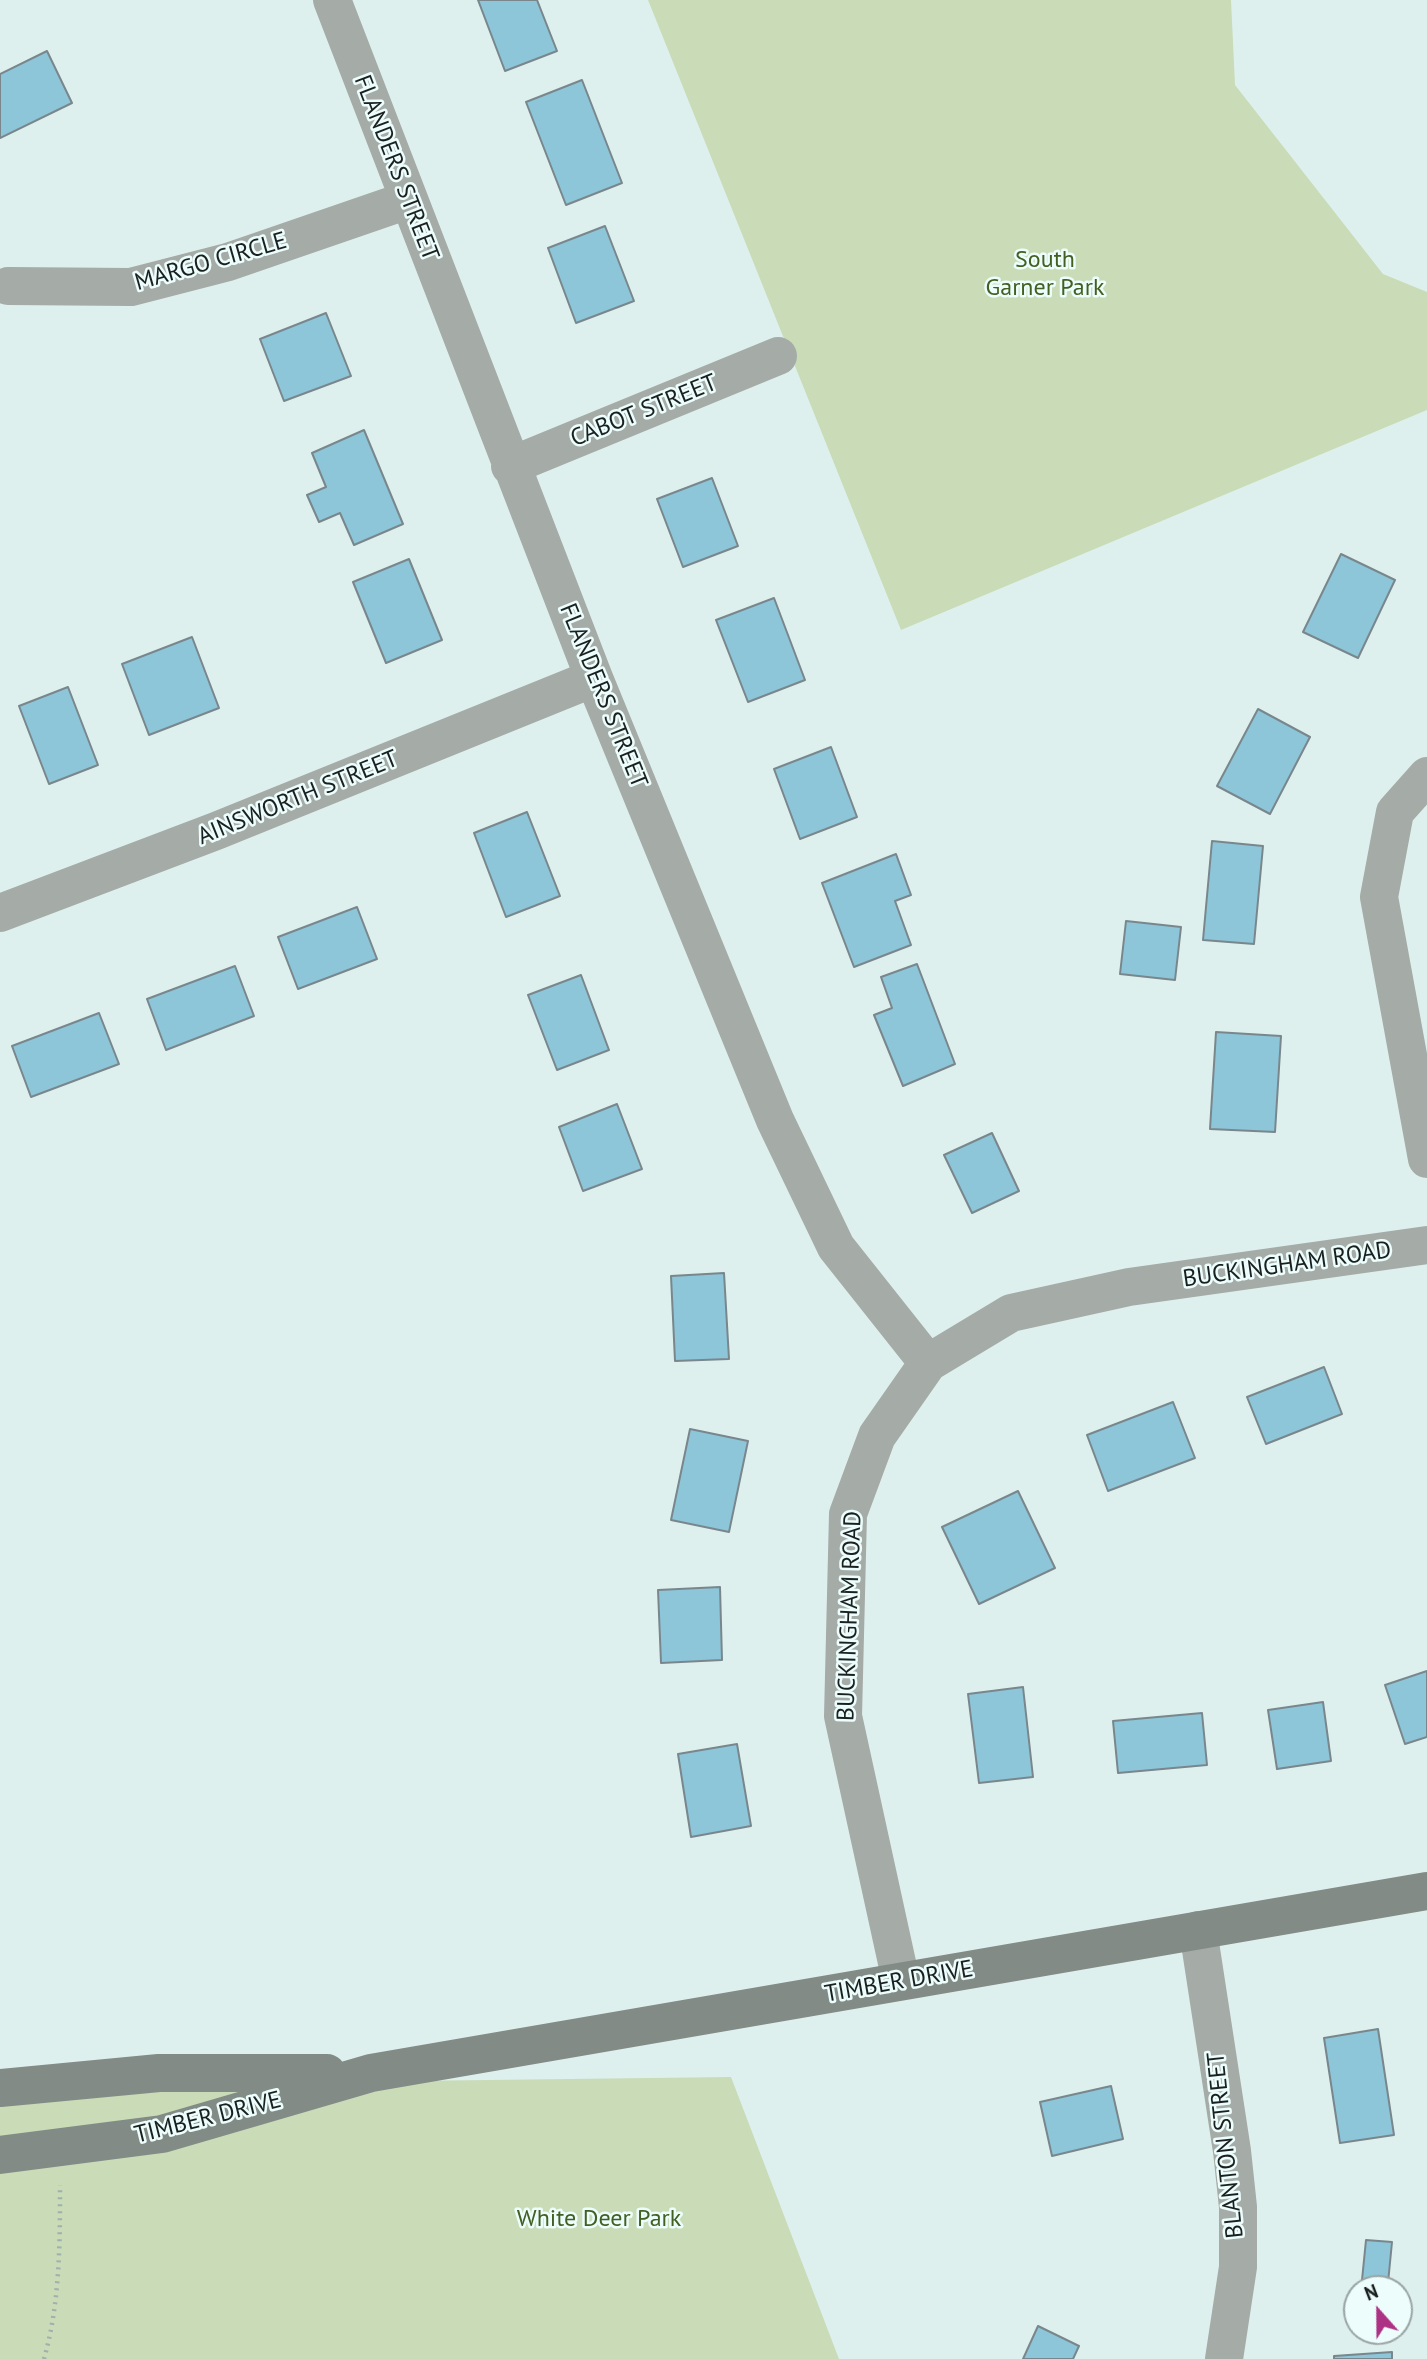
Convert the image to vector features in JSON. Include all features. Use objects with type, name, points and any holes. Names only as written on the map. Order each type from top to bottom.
[{"type":"main road","name":"TIMBER DRIVE","points":[[0,2155],[162,2134],[371,2073],[1427,1891]]},
{"type":"main road","name":"TIMBER DRIVE","points":[[0,2088],[159,2073],[371,2073]]},
{"type":"street","name":"FLANDERS STREET","points":[[332,0],[510,466],[775,1120],[836,1247],[928,1363]]},
{"type":"street","name":"MARGO CIRCLE","points":[[8,286],[131,287],[228,262],[408,200]]},
{"type":"street","name":"CABOT STREET","points":[[510,466],[778,356]]},
{"type":"street","name":"AINSWORTH STREET","points":[[0,913],[216,831],[594,678]]},
{"type":"street","points":[[1427,776],[1395,812],[1379,897],[1427,1158]]},
{"type":"street","name":"BUCKINGHAM ROAD","points":[[901,1981],[843,1716],[848,1514],[877,1436],[928,1363],[1012,1313],[1129,1287],[1427,1245]]},
{"type":"street","name":"BLANTON STREET","points":[[1198,1930],[1238,2207],[1238,2267],[1224,2359]]},
{"type":"path","points":[[44,2359],[49,2342],[60,2264],[60,2181]]},
{"type":"green space","name":"South Garner Park","points":[[648,0],[1231,0],[1235,85],[1383,274],[1427,292],[1427,410],[901,630]]},
{"type":"green space","name":"White Deer Park","points":[[731,2077],[839,2359],[0,2359],[0,2086]]},
{"type":"building","points":[[478,0],[537,0],[557,51],[505,71]]},
{"type":"building","points":[[47,51],[72,103],[0,138],[0,74]]},
{"type":"building","points":[[582,80],[622,183],[566,205],[526,102]]},
{"type":"building","points":[[605,226],[634,301],[576,323],[548,248]]},
{"type":"building","points":[[326,313],[351,376],[284,401],[260,339]]},
{"type":"building","points":[[364,430],[403,524],[354,545],[340,513],[319,522],[307,495],[326,487],[312,453]]},
{"type":"building","points":[[712,478],[738,546],[683,567],[657,499]]},
{"type":"building","points":[[1341,554],[1395,580],[1358,658],[1303,632]]},
{"type":"building","points":[[409,559],[442,640],[386,663],[353,582]]},
{"type":"building","points":[[774,598],[805,680],[748,702],[716,620]]},
{"type":"building","points":[[192,637],[219,708],[149,735],[122,664]]},
{"type":"building","points":[[68,687],[98,765],[49,784],[19,706]]},
{"type":"building","points":[[1258,709],[1310,737],[1270,814],[1217,786]]},
{"type":"building","points":[[831,747],[857,817],[800,839],[774,769]]},
{"type":"building","points":[[527,812],[560,896],[506,917],[474,833]]},
{"type":"building","points":[[1212,841],[1263,846],[1254,944],[1203,940]]},
{"type":"building","points":[[896,854],[911,895],[895,901],[911,945],[854,967],[822,883]]},
{"type":"building","points":[[357,907],[377,959],[298,989],[278,937]]},
{"type":"building","points":[[1126,921],[1181,927],[1175,980],[1120,974]]},
{"type":"building","points":[[917,964],[955,1064],[903,1086],[874,1015],[892,1008],[881,977]]},
{"type":"building","points":[[235,966],[254,1016],[166,1050],[147,999]]},
{"type":"building","points":[[581,975],[609,1050],[557,1070],[528,995]]},
{"type":"building","points":[[99,1013],[119,1064],[31,1097],[12,1046]]},
{"type":"building","points":[[1216,1032],[1281,1036],[1275,1132],[1210,1129]]},
{"type":"building","points":[[617,1104],[642,1169],[583,1191],[559,1127]]},
{"type":"building","points":[[992,1133],[1019,1191],[972,1213],[944,1155]]},
{"type":"building","points":[[724,1273],[729,1359],[675,1361],[671,1276]]},
{"type":"building","points":[[1324,1367],[1342,1414],[1266,1444],[1247,1397]]},
{"type":"building","points":[[1173,1402],[1195,1458],[1108,1491],[1087,1435]]},
{"type":"building","points":[[690,1429],[748,1441],[729,1532],[671,1520]]},
{"type":"building","points":[[1018,1491],[1055,1568],[979,1604],[942,1527]]},
{"type":"building","points":[[720,1587],[722,1660],[661,1663],[658,1590]]},
{"type":"building","points":[[1427,1671],[1427,1737],[1405,1744],[1385,1685]]},
{"type":"building","points":[[1023,1687],[1033,1777],[979,1783],[968,1694]]},
{"type":"building","points":[[1323,1702],[1331,1761],[1277,1769],[1268,1710]]},
{"type":"building","points":[[1202,1713],[1207,1765],[1118,1773],[1113,1721]]},
{"type":"building","points":[[737,1744],[751,1826],[691,1837],[678,1754]]},
{"type":"building","points":[[1378,2029],[1394,2135],[1340,2143],[1324,2038]]},
{"type":"building","points":[[1111,2086],[1123,2139],[1052,2156],[1040,2102]]},
{"type":"building","points":[[1366,2240],[1392,2242],[1389,2275],[1362,2275]]},
{"type":"building","points":[[1038,2326],[1079,2346],[1073,2359],[1023,2359]]},
{"type":"building","points":[[1392,2352],[1392,2359],[1334,2359],[1334,2356]]}]
